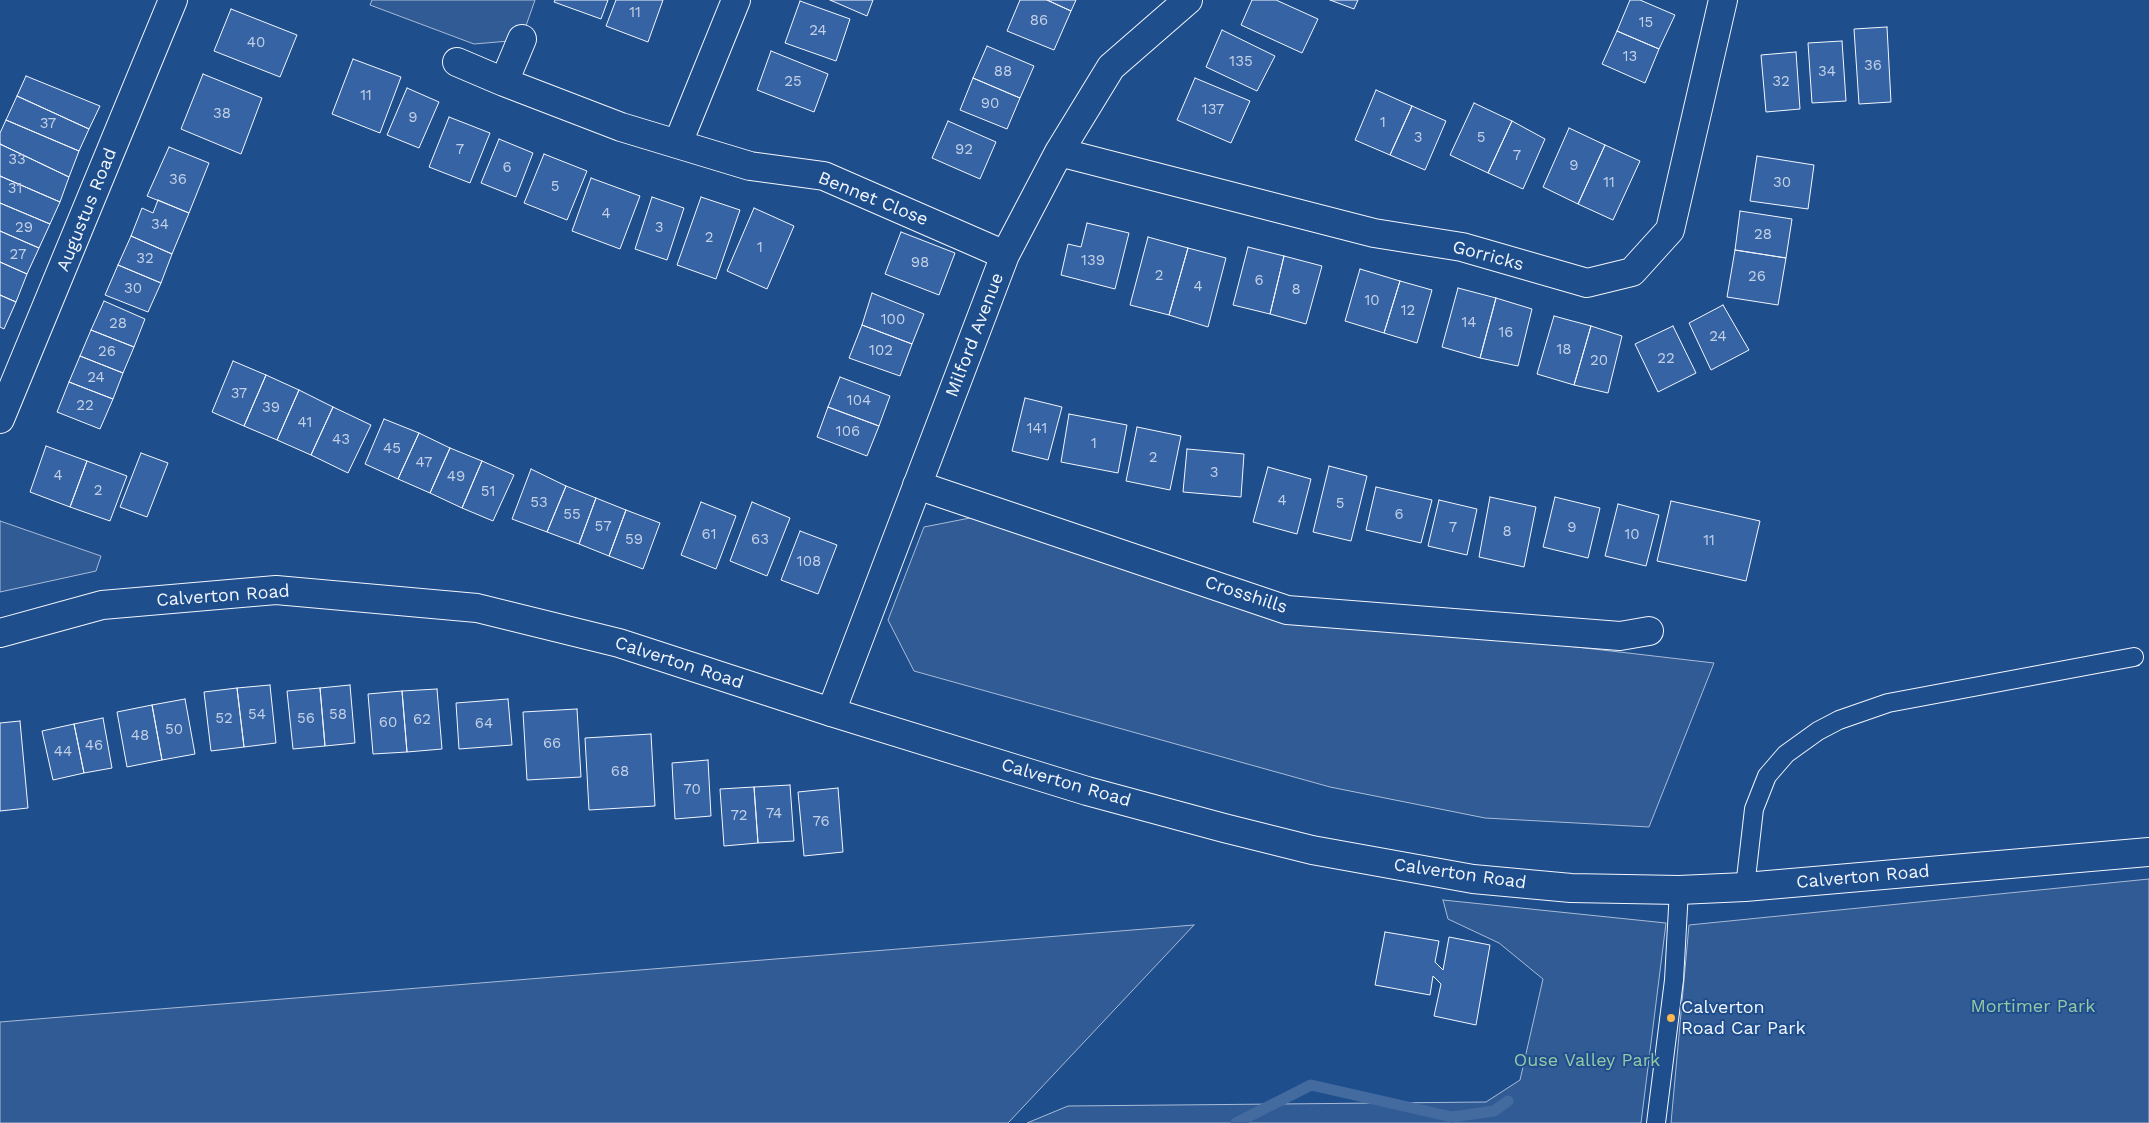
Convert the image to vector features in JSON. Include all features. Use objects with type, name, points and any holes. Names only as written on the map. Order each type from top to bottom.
[{"type":"street","name":"Augustus Road","points":[[0,419],[173,0]]},
{"type":"street","points":[[678,143],[736,0]]},
{"type":"street","name":"Milford Avenue","points":[[831,712],[1006,255],[1060,152],[1111,67],[1188,0]]},
{"type":"street","name":"Gorricks","points":[[1060,152],[1374,233],[1462,247],[1587,283],[1632,272],[1670,230],[1723,0]]},
{"type":"street","points":[[504,82],[522,39]]},
{"type":"street","name":"Bennet Close","points":[[458,62],[504,82],[621,127],[750,166],[824,176],[1006,255]]},
{"type":"street","name":"Crosshills","points":[[917,485],[1288,610],[1620,636],[1649,631]]},
{"type":"street","name":"Calverton Road","points":[[0,633],[102,605],[276,590],[477,608],[619,643],[831,712],[1087,791],[1312,850],[1473,879],[1571,888],[1679,890],[1745,887],[2149,852]]},
{"type":"lane","points":[[1745,887],[1754,809],[1767,776],[1786,754],[1818,731],[1838,720],[1888,704],[2134,657]]},
{"type":"lane","points":[[1656,1123],[1674,980],[1679,890]]},
{"type":"shaded area","points":[[372,0],[535,0],[521,40],[474,44],[370,5]]},
{"type":"shaded area","points":[[980,516],[1292,614],[1714,663],[1649,827],[1485,818],[1330,787],[914,671],[888,620],[924,527]]},
{"type":"shaded area","points":[[0,521],[101,556],[96,571],[0,592]]},
{"type":"shaded area","name":"Mortimer Park","points":[[2149,879],[2149,1123],[1671,1123],[1689,925]]},
{"type":"shaded area","name":"Ouse Valley Park","points":[[1443,900],[1666,923],[1641,1123],[1027,1123],[1068,1106],[1486,1102],[1520,1080],[1543,979],[1499,943],[1448,919]]},
{"type":"shaded area","points":[[1194,925],[1008,1123],[0,1123],[0,1022]]},
{"type":"building","points":[[555,0],[608,0],[601,19],[554,2]]},
{"type":"building","points":[[616,0],[663,0],[648,42],[606,26]]},
{"type":"building","points":[[830,0],[873,0],[867,16]]},
{"type":"building","points":[[1020,0],[1047,0],[1071,11],[1054,50],[1007,31]]},
{"type":"building","points":[[1047,0],[1076,0],[1071,11]]},
{"type":"building","points":[[1252,0],[1276,0],[1318,19],[1302,53],[1241,25]]},
{"type":"building","points":[[1330,0],[1358,0],[1354,9]]},
{"type":"building","points":[[1630,0],[1640,0],[1675,15],[1659,49],[1617,31]]},
{"type":"building","points":[[800,1],[850,19],[836,61],[785,43]]},
{"type":"building","points":[[231,9],[297,35],[280,77],[214,51]]},
{"type":"building","points":[[1887,27],[1891,102],[1859,104],[1854,29]]},
{"type":"building","points":[[1222,30],[1275,56],[1257,91],[1206,67]]},
{"type":"building","points":[[1617,31],[1659,49],[1645,83],[1602,64]]},
{"type":"building","points":[[1842,41],[1846,101],[1812,103],[1808,43]]},
{"type":"building","points":[[987,46],[1034,66],[1020,98],[973,78]]},
{"type":"building","points":[[771,51],[828,74],[814,112],[757,90]]},
{"type":"building","points":[[1796,52],[1800,109],[1766,112],[1761,55]]},
{"type":"building","points":[[353,59],[401,77],[380,133],[332,114]]},
{"type":"building","points":[[203,74],[262,98],[241,154],[181,129]]},
{"type":"building","points":[[26,76],[100,106],[89,129],[17,96]]},
{"type":"building","points":[[973,78],[1020,98],[1007,129],[960,110]]},
{"type":"building","points":[[1195,78],[1250,101],[1231,143],[1177,120]]},
{"type":"building","points":[[407,88],[439,102],[419,148],[387,135]]},
{"type":"building","points":[[1376,90],[1412,106],[1390,155],[1355,140]]},
{"type":"building","points":[[17,96],[89,129],[79,151],[6,120]]},
{"type":"building","points":[[1474,103],[1512,121],[1488,173],[1450,155]]},
{"type":"building","points":[[1412,106],[1446,121],[1425,170],[1390,155]]},
{"type":"building","points":[[449,117],[490,133],[470,183],[429,167]]},
{"type":"building","points":[[6,120],[79,151],[69,177],[0,144],[0,133]]},
{"type":"building","points":[[948,121],[996,142],[980,179],[932,158]]},
{"type":"building","points":[[1512,121],[1545,139],[1523,189],[1488,173]]},
{"type":"building","points":[[1569,128],[1605,145],[1578,204],[1543,187]]},
{"type":"building","points":[[499,139],[533,153],[516,197],[481,183]]},
{"type":"building","points":[[0,144],[69,177],[60,202],[0,176]]},
{"type":"building","points":[[1605,145],[1640,161],[1613,220],[1578,204]]},
{"type":"building","points":[[169,147],[209,163],[189,213],[147,196]]},
{"type":"building","points":[[544,154],[587,171],[567,220],[524,203]]},
{"type":"building","points":[[1757,156],[1814,165],[1808,209],[1750,201]]},
{"type":"building","points":[[0,176],[60,202],[50,224],[0,203]]},
{"type":"building","points":[[591,178],[640,196],[620,249],[572,231]]},
{"type":"building","points":[[652,197],[684,208],[667,260],[635,249]]},
{"type":"building","points":[[701,197],[740,210],[716,279],[677,265]]},
{"type":"building","points":[[158,200],[189,213],[172,254],[131,236],[142,208],[153,213]]},
{"type":"building","points":[[0,203],[50,224],[39,248],[0,231]]},
{"type":"building","points":[[754,208],[794,226],[767,289],[727,271]]},
{"type":"building","points":[[1740,211],[1792,219],[1786,258],[1735,250]]},
{"type":"building","points":[[1087,223],[1129,233],[1115,289],[1061,275],[1068,244],[1081,247]]},
{"type":"building","points":[[0,231],[39,248],[27,274],[0,262]]},
{"type":"building","points":[[901,232],[955,253],[939,295],[885,274]]},
{"type":"building","points":[[131,236],[172,254],[161,283],[118,265]]},
{"type":"building","points":[[1148,237],[1188,248],[1169,315],[1130,305]]},
{"type":"building","points":[[1248,247],[1284,256],[1270,314],[1233,305]]},
{"type":"building","points":[[1188,248],[1226,258],[1208,327],[1169,315]]},
{"type":"building","points":[[1735,250],[1786,258],[1778,305],[1727,297]]},
{"type":"building","points":[[1284,256],[1322,266],[1306,324],[1270,314]]},
{"type":"building","points":[[0,262],[27,274],[16,302],[0,295]]},
{"type":"building","points":[[118,265],[161,283],[148,312],[105,295]]},
{"type":"building","points":[[1360,269],[1400,281],[1384,333],[1345,321]]},
{"type":"building","points":[[1400,281],[1432,290],[1417,343],[1384,333]]},
{"type":"building","points":[[1458,288],[1496,298],[1480,358],[1442,347]]},
{"type":"building","points":[[872,293],[924,314],[912,344],[862,325]]},
{"type":"building","points":[[0,295],[16,302],[4,329],[0,327]]},
{"type":"building","points":[[1496,298],[1532,309],[1518,366],[1480,358]]},
{"type":"building","points":[[104,301],[145,319],[134,347],[91,330]]},
{"type":"building","points":[[1723,305],[1749,350],[1711,370],[1689,323]]},
{"type":"building","points":[[1554,316],[1591,326],[1574,385],[1537,374]]},
{"type":"building","points":[[862,325],[912,344],[900,376],[849,358]]},
{"type":"building","points":[[1591,326],[1622,336],[1608,393],[1574,385]]},
{"type":"building","points":[[1673,326],[1696,373],[1658,392],[1635,344]]},
{"type":"building","points":[[91,330],[134,347],[123,373],[80,356]]},
{"type":"building","points":[[80,356],[123,373],[113,399],[69,382]]},
{"type":"building","points":[[233,361],[266,375],[244,426],[212,412]]},
{"type":"building","points":[[266,375],[299,390],[277,440],[244,426]]},
{"type":"building","points":[[840,377],[890,396],[879,426],[828,407]]},
{"type":"building","points":[[69,382],[113,399],[100,429],[57,412]]},
{"type":"building","points":[[299,390],[333,407],[311,455],[277,440]]},
{"type":"building","points":[[1025,398],[1062,407],[1048,460],[1012,451]]},
{"type":"building","points":[[333,407],[371,425],[348,473],[311,455]]},
{"type":"building","points":[[828,407],[879,426],[867,456],[817,437]]},
{"type":"building","points":[[1069,414],[1127,425],[1118,473],[1061,462]]},
{"type":"building","points":[[384,419],[419,433],[398,479],[365,464]]},
{"type":"building","points":[[1137,427],[1181,436],[1170,490],[1126,481]]},
{"type":"building","points":[[419,433],[450,448],[430,493],[398,479]]},
{"type":"building","points":[[46,446],[87,461],[70,507],[30,492]]},
{"type":"building","points":[[450,448],[482,461],[462,508],[430,493]]},
{"type":"building","points":[[1187,449],[1244,454],[1241,497],[1183,492]]},
{"type":"building","points":[[141,453],[168,463],[147,517],[120,507]]},
{"type":"building","points":[[87,461],[127,476],[110,521],[70,507]]},
{"type":"building","points":[[482,461],[514,475],[493,521],[462,508]]},
{"type":"building","points":[[1329,466],[1367,476],[1351,541],[1313,532]]},
{"type":"building","points":[[1268,467],[1311,479],[1297,534],[1253,522]]},
{"type":"building","points":[[531,469],[566,486],[547,532],[512,519]]},
{"type":"building","points":[[566,486],[596,498],[579,544],[547,532]]},
{"type":"building","points":[[1376,487],[1432,500],[1421,543],[1366,530]]},
{"type":"building","points":[[1490,497],[1536,507],[1524,567],[1479,557]]},
{"type":"building","points":[[1555,497],[1600,508],[1588,558],[1543,547]]},
{"type":"building","points":[[596,498],[626,510],[609,556],[579,544]]},
{"type":"building","points":[[1439,500],[1477,509],[1467,555],[1428,546]]},
{"type":"building","points":[[1671,501],[1760,521],[1746,581],[1657,561]]},
{"type":"building","points":[[701,502],[736,516],[716,569],[681,555]]},
{"type":"building","points":[[752,502],[790,518],[767,576],[730,561]]},
{"type":"building","points":[[1618,504],[1659,515],[1646,566],[1605,556]]},
{"type":"building","points":[[626,510],[660,523],[643,569],[609,556]]},
{"type":"building","points":[[800,531],[837,545],[818,594],[781,580]]},
{"type":"building","points":[[270,685],[276,743],[244,747],[237,688]]},
{"type":"building","points":[[350,685],[355,743],[325,746],[320,688]]},
{"type":"building","points":[[237,688],[244,747],[211,751],[204,692]]},
{"type":"building","points":[[320,688],[325,746],[293,749],[287,691]]},
{"type":"building","points":[[437,689],[442,749],[407,752],[402,691]]},
{"type":"building","points":[[402,691],[407,752],[373,754],[368,694]]},
{"type":"building","points":[[185,699],[195,754],[162,760],[152,705]]},
{"type":"building","points":[[508,699],[512,745],[459,749],[456,703]]},
{"type":"building","points":[[152,705],[162,760],[127,767],[117,712]]},
{"type":"building","points":[[577,709],[581,777],[527,780],[523,712]]},
{"type":"building","points":[[103,718],[112,768],[84,773],[74,724]]},
{"type":"building","points":[[20,721],[28,808],[0,811],[0,723]]},
{"type":"building","points":[[74,724],[84,773],[53,780],[42,731]]},
{"type":"building","points":[[651,734],[655,806],[589,810],[585,738]]},
{"type":"building","points":[[708,760],[711,816],[675,819],[672,763]]},
{"type":"building","points":[[790,785],[794,841],[758,843],[754,787]]},
{"type":"building","points":[[754,787],[758,843],[724,846],[720,789]]},
{"type":"building","points":[[838,788],[843,852],[804,856],[798,792]]},
{"type":"building","points":[[1385,932],[1439,941],[1435,962],[1443,970],[1449,937],[1490,945],[1476,1025],[1434,1016],[1441,984],[1433,976],[1430,995],[1375,985]]},
{"type":"waterway","points":[[1236,1123],[1311,1085],[1452,1117],[1494,1111],[1508,1101]]},
{"type":"place","name":"Calverton Road Car Park","points":[[1671,1018]]}]
